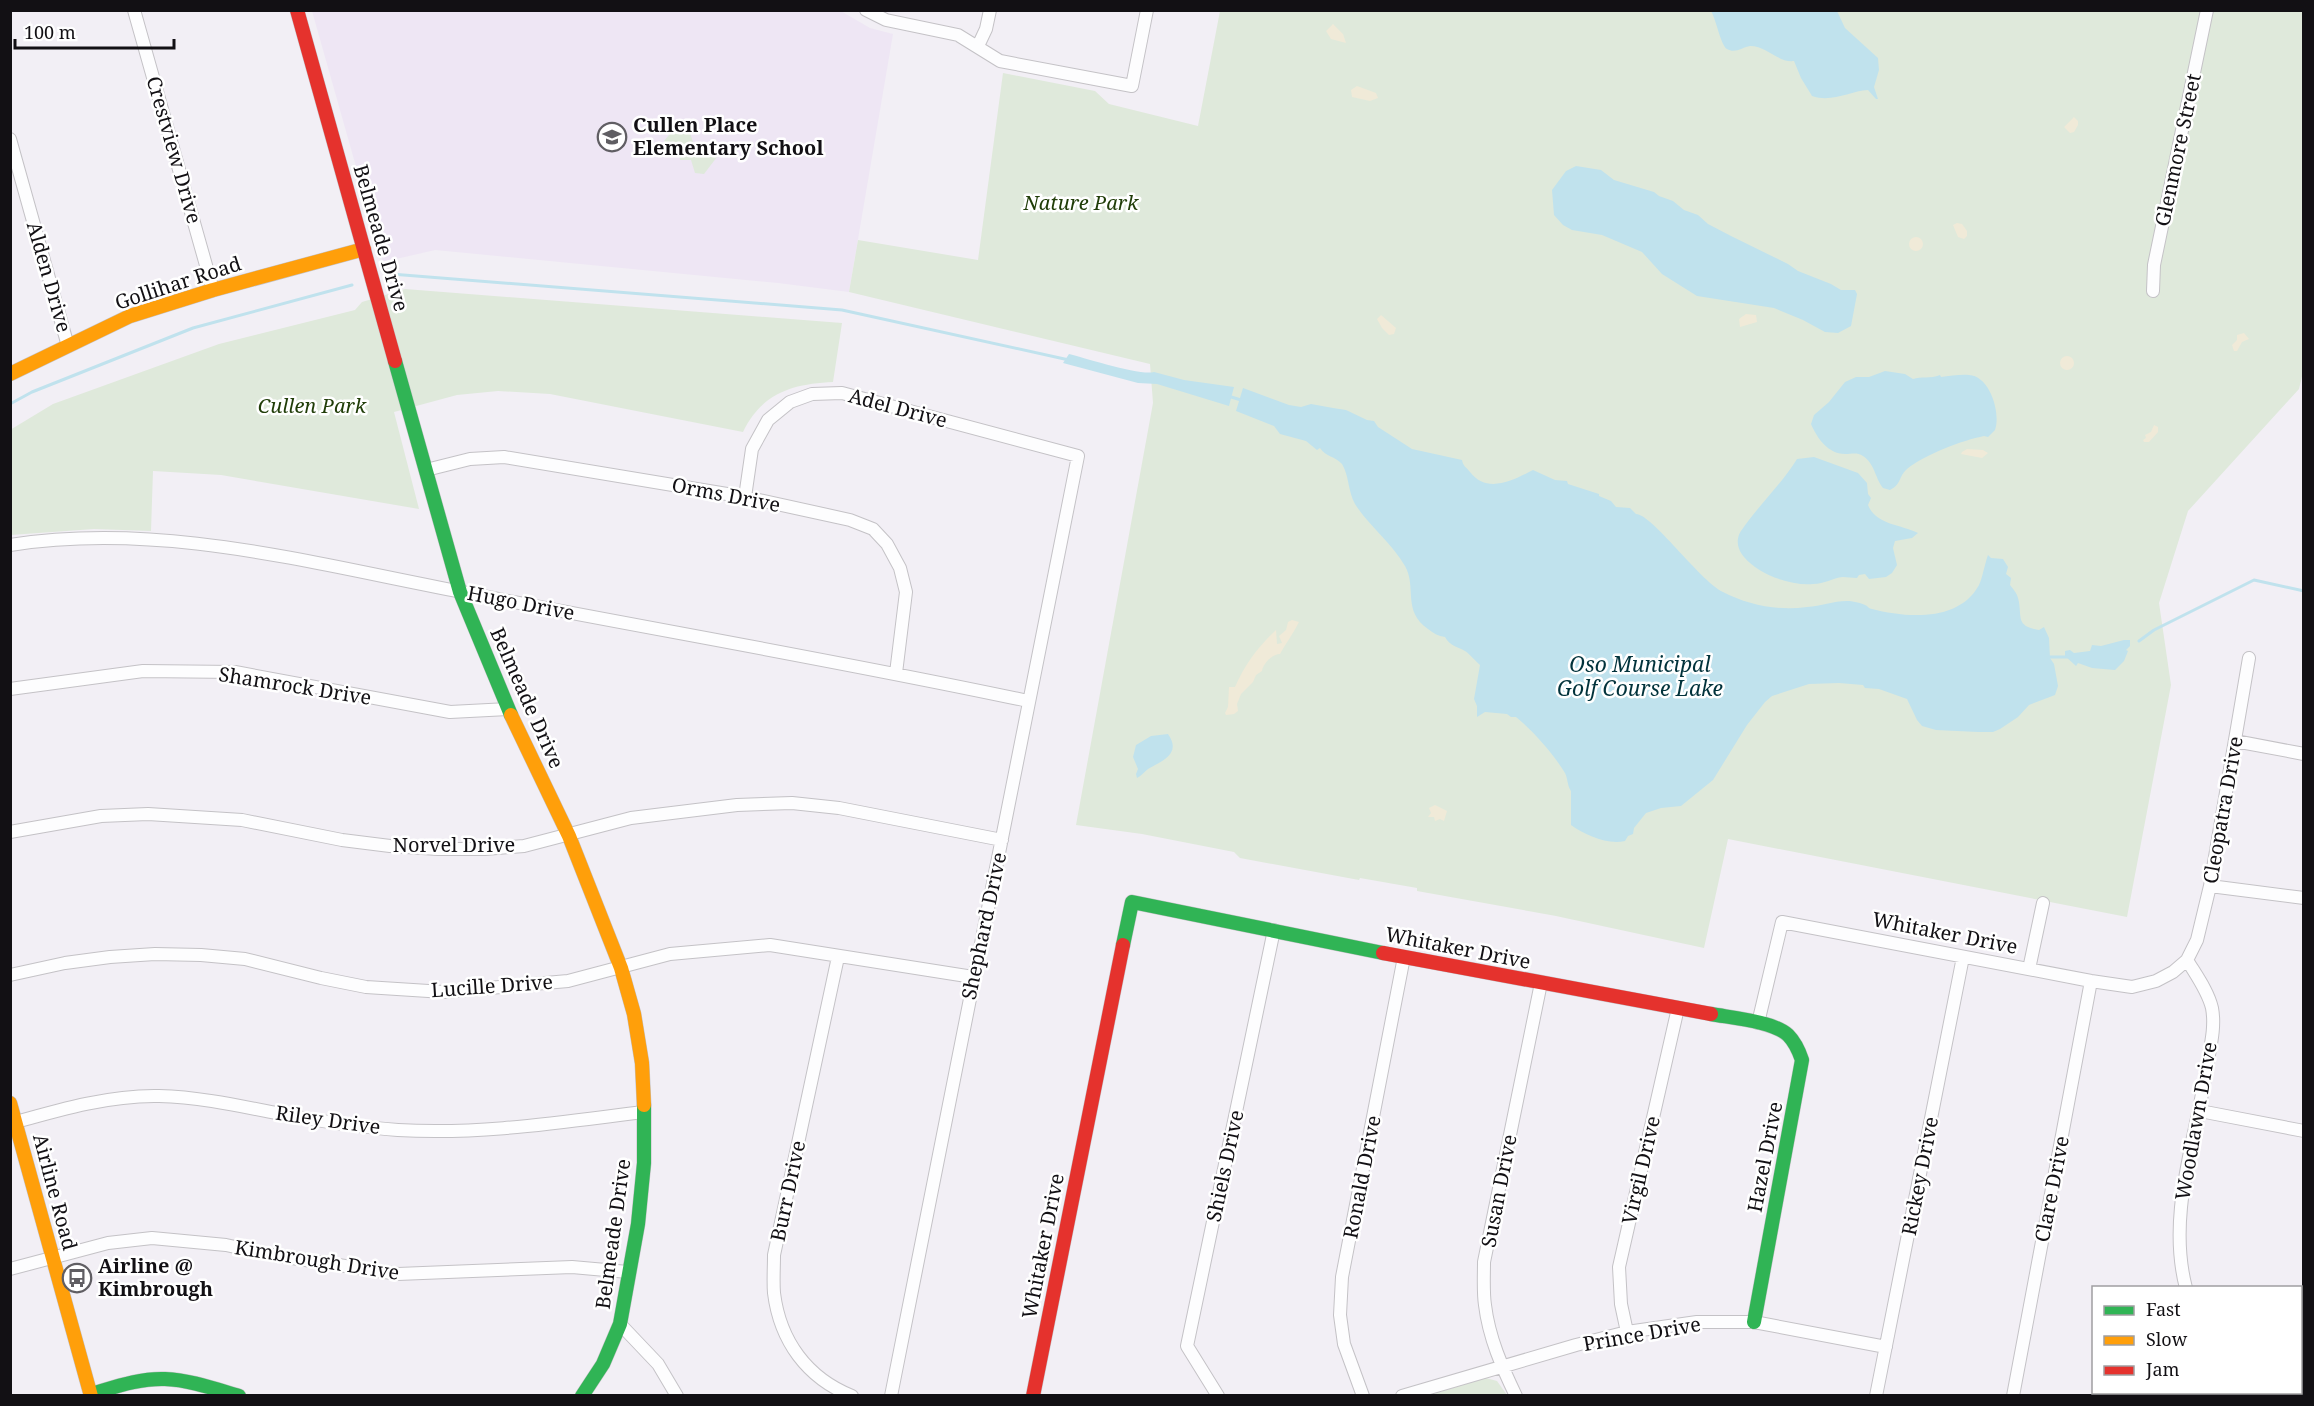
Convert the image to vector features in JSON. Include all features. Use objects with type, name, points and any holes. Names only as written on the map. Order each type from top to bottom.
[{"type":"street","name":"Crestview Drive","points":[[134,10],[213,290]]},
{"type":"street","name":"Belmeade Drive","points":[[297,10],[460,592],[508,709],[569,836],[621,968],[634,1014],[640,1053],[644,1112],[642,1183],[638,1224],[620,1324],[603,1364],[582,1395]]},
{"type":"street","points":[[866,10],[886,20],[958,34],[1000,61],[1132,86],[1147,10]]},
{"type":"street","points":[[978,46],[986,29],[990,10]]},
{"type":"street","name":"Glenmore Street","points":[[2154,291],[2154,265],[2207,10]]},
{"type":"street","name":"Alden Drive","points":[[10,139],[68,346]]},
{"type":"street","name":"Gollihar Road","points":[[10,374],[130,316],[213,290],[364,249]]},
{"type":"street","name":"Adel Drive","points":[[745,497],[752,449],[768,420],[790,402],[812,394],[842,393],[1078,456]]},
{"type":"street","name":"Shephard Drive","points":[[891,1395],[1078,456]]},
{"type":"street","name":"Orms Drive","points":[[426,470],[470,459],[504,457],[745,497],[850,520],[873,529],[887,544],[900,567],[906,592],[896,673]]},
{"type":"street","name":"Hugo Drive","points":[[10,545],[78,538],[179,541],[266,552],[460,592],[896,673],[1028,701]]},
{"type":"street","name":"Cleopatra Drive","points":[[2187,960],[2198,940],[2210,886],[2249,658]]},
{"type":"street","name":"Shamrock Drive","points":[[10,688],[143,671],[234,672],[450,712],[508,709]]},
{"type":"street","points":[[2235,741],[2304,754]]},
{"type":"street","name":"Norvel Drive","points":[[10,832],[101,816],[148,814],[242,820],[342,840],[438,849],[524,846],[631,818],[737,805],[792,803],[839,808],[1002,840]]},
{"type":"street","points":[[2210,886],[2304,898]]},
{"type":"street","name":"Whitaker Drive","points":[[1033,1395],[1132,902],[1404,957],[1758,1023],[1782,922],[2132,987],[2156,981],[2173,972],[2187,960]]},
{"type":"street","points":[[2029,969],[2043,903]]},
{"type":"street","name":"Shiels Drive","points":[[1218,1395],[1187,1346],[1274,930]]},
{"type":"street","name":"Lucille Drive","points":[[10,975],[65,963],[110,957],[155,954],[201,955],[245,959],[366,987],[444,992],[568,981],[670,954],[770,945],[973,977]]},
{"type":"street","name":"Burr Drive","points":[[838,957],[774,1255],[774,1293],[785,1335],[796,1355],[818,1377],[834,1388],[852,1395]]},
{"type":"street","name":"Ronald Drive","points":[[1363,1395],[1344,1344],[1340,1315],[1342,1277],[1404,957]]},
{"type":"street","name":"Rickey Drive","points":[[1876,1395],[1962,957]]},
{"type":"street","name":"Woodlawn Drive","points":[[2186,1286],[2180,1244],[2180,1204],[2200,1111],[2213,1027],[2212,1008],[2202,984],[2187,960]]},
{"type":"street","name":"Clare Drive","points":[[2013,1395],[2091,981]]},
{"type":"street","name":"Susan Drive","points":[[1516,1395],[1502,1368],[1484,1305],[1484,1262],[1541,983]]},
{"type":"street","name":"Virgil Drive","points":[[1627,1332],[1621,1304],[1619,1267],[1678,1008]]},
{"type":"street","name":"Hazel Drive","points":[[1754,1322],[1802,1060],[1797,1044],[1784,1030],[1758,1023]]},
{"type":"street","name":"Riley Drive","points":[[16,1122],[64,1108],[157,1096],[194,1098],[325,1122],[400,1130],[513,1129],[644,1112]]},
{"type":"street","name":"Airline Road","points":[[10,1103],[91,1395]]},
{"type":"street","points":[[2200,1111],[2304,1131]]},
{"type":"street","name":"Kimbrough Drive","points":[[10,1269],[108,1243],[152,1238],[226,1245],[283,1257],[398,1274],[573,1267],[628,1272]]},
{"type":"street","name":"Prince Drive","points":[[1402,1395],[1627,1332],[1697,1322],[1754,1322],[1886,1347]]},
{"type":"street","points":[[620,1324],[658,1364],[677,1395]]},
{"type":"street","points":[[91,1395],[126,1384],[157,1379],[181,1381],[239,1395]]},
{"type":"shaded area","name":"Cullen Place Elementary School","points":[[839,10],[870,28],[893,34],[849,292],[435,250],[383,262],[312,11]]},
{"type":"green space","name":"Nature Park","points":[[1220,11],[2303,11],[2304,368],[2299,389],[2188,511],[2159,603],[2171,685],[2127,917],[1728,839],[1704,948],[1556,916],[1417,891],[1417,888],[1360,878],[1359,880],[1240,858],[1234,852],[1142,834],[1076,825],[1153,403],[1150,364],[849,292],[858,240],[978,260],[1003,73],[1095,91],[1109,104],[1198,126]]},
{"type":"green space","points":[[678,124],[687,124],[694,145],[700,149],[711,146],[716,148],[717,157],[704,174],[695,173],[691,160],[680,160],[679,152],[666,148],[664,141]]},
{"type":"green space","name":"Cullen Park","points":[[405,289],[842,323],[833,382],[804,385],[780,393],[759,408],[743,432],[550,394],[498,391],[457,395],[394,412],[419,509],[221,475],[153,471],[151,531],[94,529],[11,535],[10,430],[53,404],[219,344],[355,310],[362,302]]},
{"type":"green space","points":[[1486,1378],[1497,1381],[1507,1395],[1430,1395]]},
{"type":"sand","points":[[1333,24],[1343,34],[1346,43],[1331,39],[1326,31]]},
{"type":"sand","points":[[1357,86],[1376,93],[1378,98],[1370,101],[1352,97],[1351,90]]},
{"type":"sand","points":[[2074,117],[2078,125],[2074,132],[2070,133],[2064,127]]},
{"type":"sand","points":[[1962,224],[1967,231],[1964,239],[1958,237],[1953,225]]},
{"type":"sand","points":[[1913,237],[1919,237],[1923,244],[1919,251],[1913,251],[1909,247],[1909,241]]},
{"type":"sand","points":[[1746,314],[1756,315],[1757,322],[1740,327],[1739,319]]},
{"type":"sand","points":[[1381,315],[1396,328],[1394,334],[1389,335],[1382,328],[1377,319]]},
{"type":"sand","points":[[2244,333],[2249,339],[2242,342],[2237,351],[2234,351],[2232,345],[2237,340],[2237,335]]},
{"type":"sand","points":[[2064,356],[2070,356],[2074,363],[2070,370],[2064,370],[2060,366],[2060,360]]},
{"type":"sand","points":[[2154,425],[2158,427],[2158,432],[2149,442],[2144,442],[2145,435],[2151,432]]},
{"type":"sand","points":[[1967,449],[1983,450],[1988,453],[1982,458],[1961,454]]},
{"type":"sand","points":[[1292,620],[1299,622],[1280,654],[1268,660],[1262,671],[1241,694],[1237,704],[1238,711],[1226,715],[1229,687],[1235,687],[1253,656],[1276,630],[1277,644],[1282,643],[1279,636],[1286,630],[1288,622]]},
{"type":"sand","points":[[1435,805],[1447,811],[1444,821],[1440,819],[1435,821],[1434,817],[1428,817],[1431,813],[1429,808]]},
{"type":"water","points":[[1711,11],[1837,11],[1845,28],[1878,58],[1879,70],[1874,87],[1878,99],[1868,90],[1827,98],[1812,96],[1794,61],[1783,60],[1756,47],[1750,46],[1733,51],[1727,49]]},
{"type":"water","points":[[1576,166],[1601,170],[1614,180],[1654,192],[1673,201],[1684,210],[1698,215],[1708,224],[1798,271],[1841,290],[1855,290],[1857,294],[1851,326],[1838,333],[1825,332],[1774,308],[1697,296],[1662,274],[1642,252],[1602,235],[1572,230],[1563,225],[1554,215],[1552,190],[1566,171]]},
{"type":"water","points":[[1069,354],[1126,369],[1234,387],[1229,406],[1157,384],[1138,383],[1063,363]]},
{"type":"water","points":[[1885,371],[1905,374],[1913,379],[1940,375],[1941,377],[1969,375],[1976,377],[1983,382],[1992,396],[1996,414],[1995,430],[1988,437],[1966,441],[1923,458],[1907,469],[1894,488],[1890,490],[1883,488],[1867,459],[1859,454],[1839,453],[1828,448],[1816,435],[1811,424],[1814,415],[1829,402],[1845,382],[1856,377],[1869,377]]},
{"type":"water","name":"Oso Municipal Golf Course Lake","points":[[1243,388],[1289,405],[1301,407],[1311,404],[1346,410],[1374,421],[1378,427],[1412,449],[1462,460],[1470,472],[1484,483],[1508,481],[1533,470],[1555,480],[1567,481],[1568,484],[1599,494],[1616,507],[1630,508],[1653,524],[1713,585],[1733,597],[1753,604],[1796,608],[1849,601],[1886,612],[1931,614],[1959,606],[1970,597],[1979,585],[1988,555],[1991,558],[2003,559],[2008,567],[2006,574],[2011,578],[2010,585],[2017,596],[2023,623],[2039,630],[2044,627],[2049,638],[2050,658],[2054,664],[2058,686],[2055,695],[2029,705],[2018,717],[2000,729],[1993,732],[1978,732],[1936,730],[1922,726],[1907,699],[1879,689],[1839,683],[1809,684],[1772,696],[1765,702],[1747,725],[1713,780],[1681,806],[1661,808],[1646,813],[1634,828],[1633,834],[1625,841],[1611,842],[1596,838],[1571,825],[1571,791],[1566,775],[1536,736],[1516,717],[1507,714],[1485,712],[1477,717],[1477,706],[1474,699],[1480,665],[1467,652],[1451,644],[1445,637],[1432,632],[1415,615],[1405,566],[1355,504],[1342,464],[1306,441],[1280,434],[1274,426],[1236,411]]},
{"type":"water","points":[[1814,457],[1858,473],[1867,483],[1868,494],[1871,498],[1868,505],[1877,517],[1918,533],[1912,538],[1895,541],[1893,548],[1897,565],[1886,577],[1869,579],[1865,574],[1857,578],[1843,577],[1817,584],[1794,583],[1775,578],[1757,569],[1742,554],[1738,538],[1747,522],[1797,459]]},
{"type":"water","points":[[2130,640],[2130,646],[2126,650],[2128,651],[2124,661],[2115,670],[2092,668],[2078,663],[2076,666],[2065,656],[2065,651],[2070,650],[2074,653],[2090,651],[2092,645],[2101,646]]},
{"type":"water","points":[[1168,734],[1172,741],[1172,752],[1137,778],[1138,769],[1133,757],[1136,745],[1151,736]]},
{"type":"waterway","points":[[391,274],[842,310],[1069,360]]},
{"type":"waterway","points":[[10,404],[32,392],[193,328],[352,285]]},
{"type":"waterway","points":[[1228,396],[1241,400]]},
{"type":"waterway","points":[[2139,641],[2154,630],[2254,580],[2304,591]]},
{"type":"waterway","points":[[2048,657],[2068,657]]},
{"type":"traffic: fast","points":[[395,361],[460,592],[511,715]]},
{"type":"traffic: fast","points":[[1123,945],[1132,902],[1383,953]]},
{"type":"traffic: fast","points":[[1711,1014],[1752,1021],[1781,1030],[1793,1041],[1802,1060],[1754,1322]]},
{"type":"traffic: fast","points":[[582,1396],[603,1364],[620,1324],[638,1224],[644,1163],[644,1105]]},
{"type":"traffic: fast","points":[[91,1394],[137,1381],[165,1379],[193,1383],[239,1396]]},
{"type":"traffic: slow","points":[[10,374],[130,316],[213,290],[364,249]]},
{"type":"traffic: slow","points":[[511,715],[569,836],[621,968],[634,1014],[642,1063],[644,1105]]},
{"type":"traffic: slow","points":[[10,1103],[91,1396]]},
{"type":"traffic: jam","points":[[297,10],[395,361]]},
{"type":"traffic: jam","points":[[1033,1396],[1123,945]]},
{"type":"traffic: jam","points":[[1383,953],[1711,1014]]},
{"type":"place","name":"Cullen Place Elementary School","points":[[612,137]]},
{"type":"place","name":"Airline @ Kimbrough","points":[[77,1278]]}]
